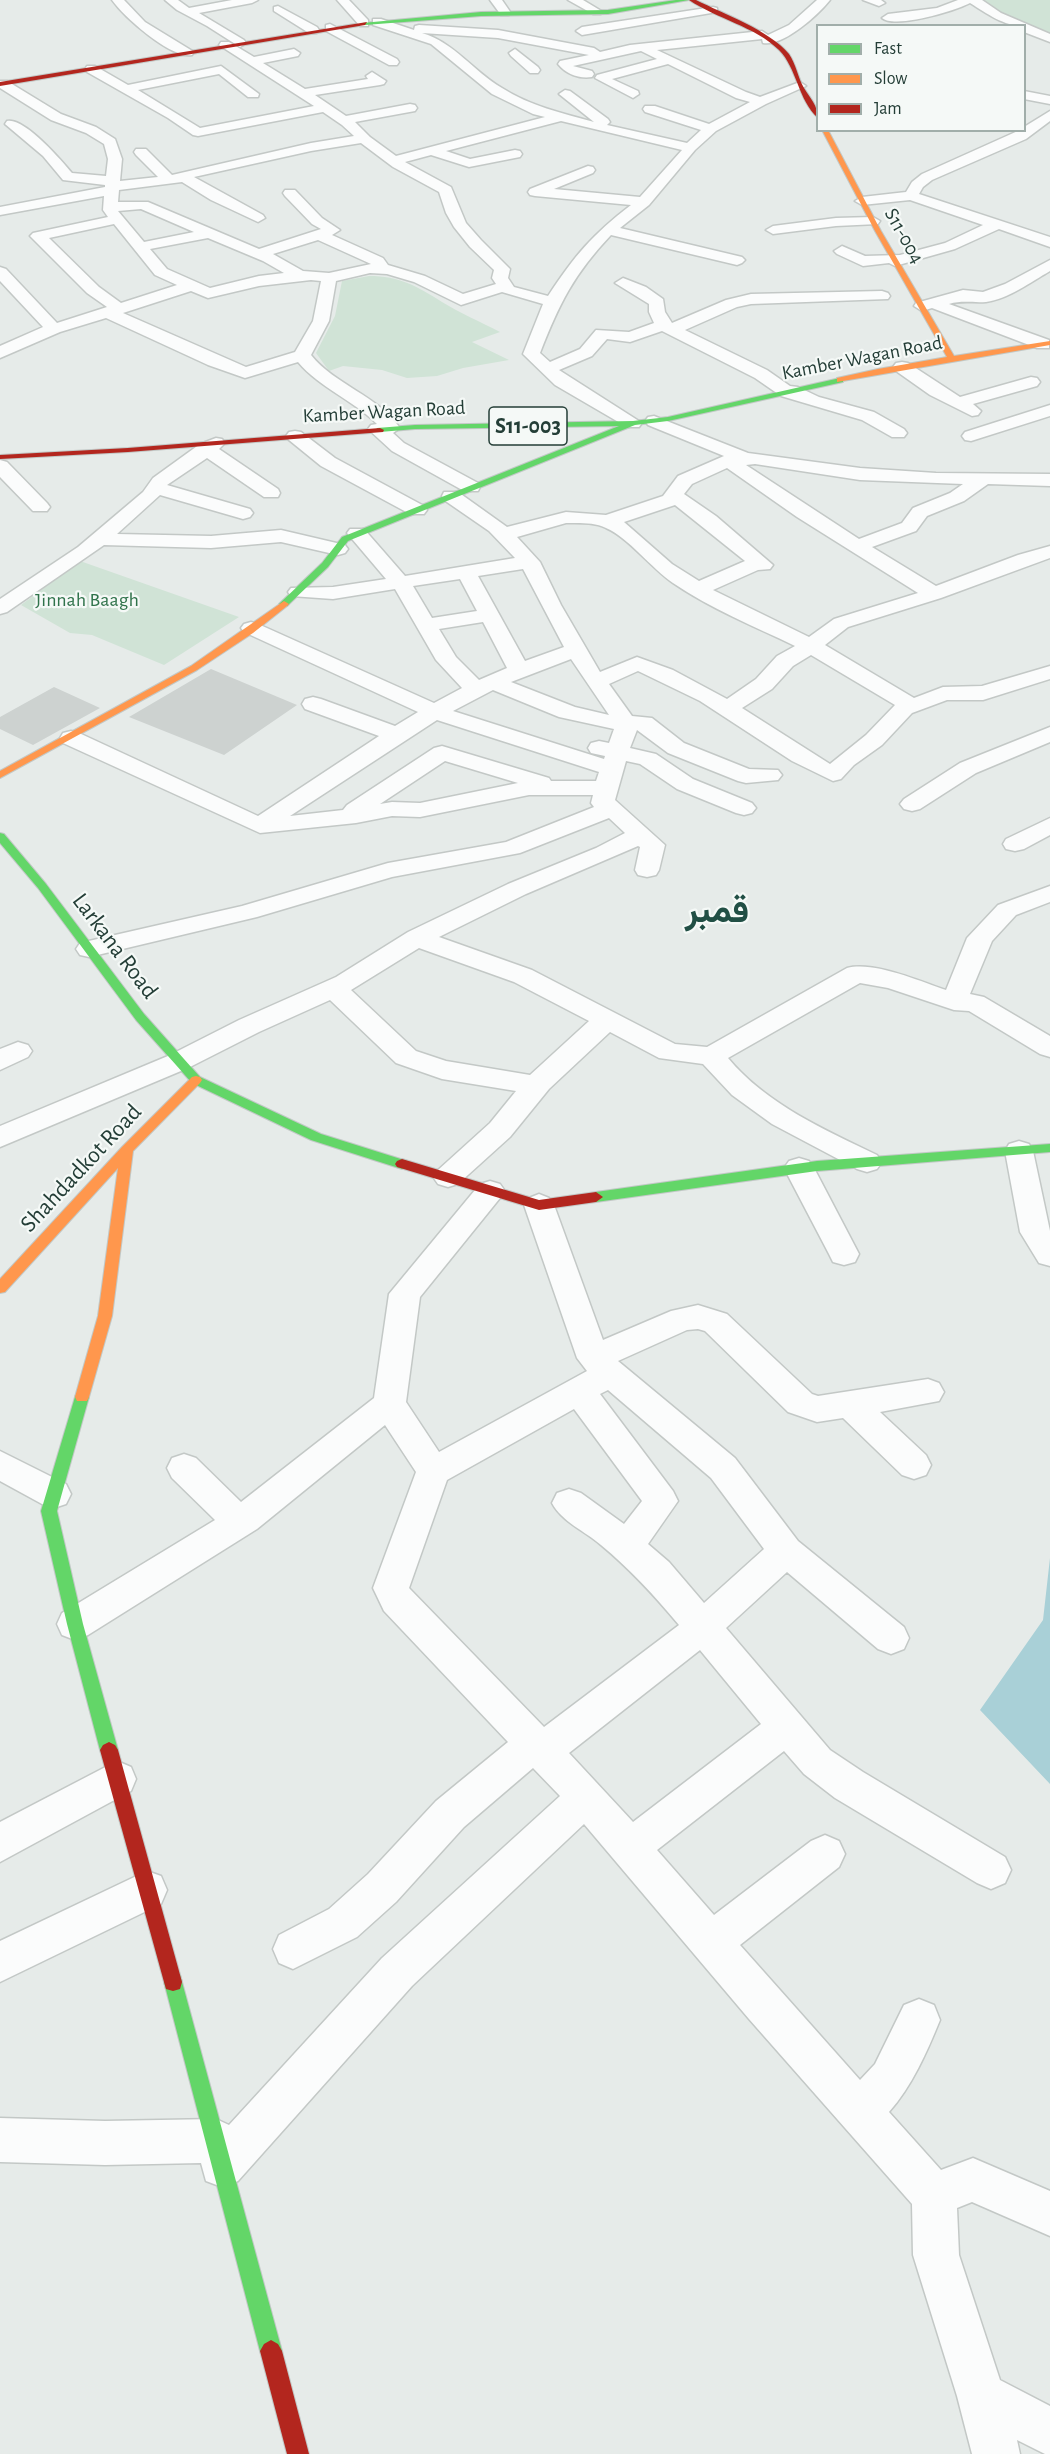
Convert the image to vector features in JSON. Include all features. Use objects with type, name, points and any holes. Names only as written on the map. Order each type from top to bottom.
[{"type":"street","points":[[118,0],[132,19],[146,30],[188,52]]},
{"type":"street","points":[[171,0],[240,43]]},
{"type":"street","points":[[189,12],[227,2],[252,0]]},
{"type":"street","points":[[343,0],[370,23],[411,32],[442,45],[457,60],[497,91],[537,111],[557,118],[690,148]]},
{"type":"street","points":[[574,0],[597,12]]},
{"type":"street","points":[[3,80],[21,81],[313,30],[502,7],[597,12],[628,10],[686,0]]},
{"type":"street","points":[[588,74],[570,70],[564,64],[603,54],[644,48],[765,38],[803,25],[824,0]]},
{"type":"street","points":[[888,18],[943,10],[955,7],[967,0]]},
{"type":"street","points":[[974,0],[1016,24]]},
{"type":"street","points":[[582,31],[707,4],[779,47],[805,85],[816,111]]},
{"type":"street","points":[[502,7],[539,34],[527,39]]},
{"type":"street","points":[[278,9],[313,30]]},
{"type":"street","points":[[974,16],[993,12]]},
{"type":"street","points":[[330,28],[393,62]]},
{"type":"street","points":[[411,32],[435,28],[527,39],[603,54]]},
{"type":"street","points":[[1026,29],[1050,38]]},
{"type":"street","points":[[225,45],[345,120],[363,139],[394,161],[446,190],[447,201],[477,247],[502,269],[500,278],[508,290],[553,302]]},
{"type":"street","points":[[527,78],[516,72],[534,70],[515,53],[570,47]]},
{"type":"street","points":[[644,48],[741,95],[761,101]]},
{"type":"street","points":[[252,61],[294,53]]},
{"type":"street","points":[[633,94],[601,78],[669,60]]},
{"type":"street","points":[[91,69],[173,115],[204,142],[222,168]]},
{"type":"street","points":[[126,88],[221,70],[253,94]]},
{"type":"street","points":[[305,93],[380,81],[372,76]]},
{"type":"street","points":[[3,80],[55,116],[91,130],[110,142],[114,159],[111,185],[114,213],[161,272],[208,293],[259,281],[311,274],[329,278],[374,268],[438,287],[461,300],[506,286]]},
{"type":"street","points":[[633,423],[561,381],[531,354],[553,302],[581,258],[608,230],[644,202],[690,148],[711,128],[761,101],[805,85]]},
{"type":"street","points":[[560,133],[603,122],[565,94]]},
{"type":"street","points":[[1026,94],[1050,100]]},
{"type":"street","points":[[204,142],[325,108]]},
{"type":"street","points":[[345,120],[410,108]]},
{"type":"street","points":[[650,109],[685,122],[711,128]]},
{"type":"street","points":[[911,196],[917,185],[927,177],[1021,136],[1050,115]]},
{"type":"street","points":[[6,125],[55,116]]},
{"type":"street","points":[[394,161],[557,118]]},
{"type":"street","points":[[6,125],[48,153],[68,177],[111,185]]},
{"type":"street","name":"S11-004","points":[[826,132],[894,259],[927,305],[952,359]]},
{"type":"street","points":[[1021,136],[1042,140]]},
{"type":"street","points":[[0,211],[111,185],[169,180],[311,147],[363,139]]},
{"type":"street","points":[[431,151],[470,163],[515,154]]},
{"type":"street","points":[[141,152],[169,180]]},
{"type":"street","points":[[588,170],[535,192],[644,202]]},
{"type":"street","points":[[184,177],[216,197],[258,218]]},
{"type":"street","points":[[258,254],[333,230],[317,221],[290,193]]},
{"type":"street","points":[[8,195],[25,206]]},
{"type":"street","points":[[862,201],[911,196],[963,215],[1014,228],[1050,242]]},
{"type":"street","points":[[300,276],[212,233],[143,205],[38,236],[115,311],[224,366],[230,365],[245,373],[302,355],[321,321],[329,278]]},
{"type":"street","points":[[773,230],[836,222],[873,221]]},
{"type":"street","points":[[842,251],[863,261],[894,259],[950,246],[998,224]]},
{"type":"street","points":[[608,230],[737,260]]},
{"type":"street","points":[[139,247],[212,233]]},
{"type":"street","points":[[319,235],[378,261],[384,270]]},
{"type":"street","points":[[927,305],[963,295],[985,297],[1011,287],[1050,265]]},
{"type":"street","points":[[0,272],[54,329]]},
{"type":"street","points":[[623,283],[640,290],[657,302],[657,312],[668,327],[761,374],[790,392],[813,401],[868,416],[899,440],[884,476]]},
{"type":"street","points":[[0,353],[54,329],[191,286]]},
{"type":"street","points":[[547,369],[596,346],[602,334],[630,337],[668,327],[732,303],[751,299],[882,296]]},
{"type":"street","points":[[927,305],[1046,344]]},
{"type":"street","name":"Kamber Wagan Road","points":[[0,457],[211,446],[384,429],[654,421],[902,367],[1046,344]]},
{"type":"street","points":[[1022,348],[1036,370],[1029,378],[1031,382],[1050,403]]},
{"type":"street","points":[[302,355],[316,372],[355,396],[374,411],[384,429],[414,457],[471,487]]},
{"type":"street","points":[[902,367],[936,391],[965,407],[1031,382]]},
{"type":"street","points":[[971,436],[1050,410]]},
{"type":"street","points":[[654,421],[737,460],[786,502],[934,594]]},
{"type":"street","points":[[0,775],[196,668],[286,604],[345,539],[633,423]]},
{"type":"street","points":[[295,436],[328,462],[417,510]]},
{"type":"street","points":[[0,608],[100,539],[132,509],[150,496],[160,482],[211,446],[248,479],[271,493]]},
{"type":"street","points":[[608,521],[670,500],[685,480],[737,460],[755,458],[884,476],[1050,480]]},
{"type":"street","points":[[0,466],[40,507]]},
{"type":"street","points":[[786,502],[849,472]]},
{"type":"street","points":[[857,546],[909,527],[920,512],[957,497],[984,478]]},
{"type":"street","points":[[156,488],[243,513]]},
{"type":"street","points":[[451,496],[496,527],[530,562],[577,650],[627,724]]},
{"type":"street","points":[[674,496],[720,527],[735,543],[761,563],[699,589]]},
{"type":"street","points":[[504,535],[557,517],[578,515],[608,521],[631,536],[665,568],[718,601],[811,646],[912,706],[943,694],[983,693],[1050,672]]},
{"type":"street","points":[[357,533],[401,583],[447,660],[485,686],[585,717],[627,724],[644,723],[676,748],[746,776],[770,775]]},
{"type":"street","points":[[100,539],[211,542],[227,538],[281,537],[338,549]]},
{"type":"street","points":[[726,709],[764,684],[785,661],[811,646],[840,623],[934,594],[1025,559],[1050,552]]},
{"type":"street","points":[[298,592],[333,593],[530,562]]},
{"type":"street","points":[[466,572],[519,670]]},
{"type":"street","points":[[426,625],[489,615]]},
{"type":"street","points":[[251,628],[438,711],[440,714],[554,750]]},
{"type":"street","points":[[260,826],[397,735],[438,711],[519,670],[577,650]]},
{"type":"street","points":[[597,682],[637,663],[660,671],[726,709],[809,764],[833,774],[846,760],[874,740],[908,704]]},
{"type":"street","points":[[313,704],[397,735]]},
{"type":"street","points":[[612,779],[627,724]]},
{"type":"street","points":[[912,804],[968,768],[1050,734]]},
{"type":"street","points":[[71,738],[260,826],[345,817],[392,809],[420,810],[529,788],[555,788],[612,779]]},
{"type":"street","points":[[523,778],[554,750],[574,738],[594,747],[639,836],[653,845],[647,870]]},
{"type":"street","points":[[89,949],[248,912],[388,870],[511,848],[553,834],[612,779],[648,759],[676,748]]},
{"type":"street","points":[[345,817],[442,753],[555,788]]},
{"type":"street","points":[[648,759],[685,784],[744,808]]},
{"type":"street","points":[[1015,844],[1050,825]]},
{"type":"street","name":"Larkana Road","points":[[0,836],[42,886],[140,1017],[187,1071]]},
{"type":"street","points":[[0,1137],[187,1071],[249,1026],[333,988],[417,938],[517,889],[605,853],[639,836]]},
{"type":"street","points":[[954,1002],[980,938],[1007,910],[1050,893]]},
{"type":"street","points":[[417,938],[523,976],[669,1052],[711,1056],[856,974],[893,981],[954,1002],[975,1003],[1050,1048]]},
{"type":"street","points":[[333,988],[406,1057],[442,1070],[537,1085]]},
{"type":"street","points":[[448,1177],[500,1130],[537,1085],[607,1020]]},
{"type":"street","points":[[711,1056],[720,1070],[763,1104],[802,1130],[867,1162]]},
{"type":"street","points":[[187,1071],[316,1137],[539,1205],[799,1168],[1050,1148]]},
{"type":"street","name":"Shahdadkot Road","points":[[0,1288],[127,1150],[187,1071]]},
{"type":"street","points":[[127,1150],[105,1316],[49,1511],[75,1624],[219,2153],[298,2454]]},
{"type":"street","points":[[1019,1151],[1035,1233],[1050,1255]]},
{"type":"street","points":[[799,1168],[843,1254]]},
{"type":"street","points":[[433,1472],[388,1404],[405,1294],[490,1191]]},
{"type":"street","points":[[539,1205],[602,1366],[723,1468],[786,1551],[891,1638]]},
{"type":"street","points":[[928,1392],[817,1409],[800,1403],[716,1322],[698,1317],[682,1319],[602,1366],[579,1391],[433,1472],[391,1588],[397,1599],[586,1797],[934,2195],[936,2255],[981,2396],[996,2454]]},
{"type":"street","points":[[579,1391],[661,1502],[627,1546]]},
{"type":"street","points":[[75,1624],[239,1522],[388,1404]]},
{"type":"street","points":[[850,1404],[914,1464]]},
{"type":"street","points":[[0,1466],[54,1494]]},
{"type":"street","points":[[184,1468],[239,1522]]},
{"type":"street","points":[[569,1503],[627,1546],[657,1573],[817,1762],[849,1785],[991,1870]]},
{"type":"street","points":[[293,1949],[343,1923],[382,1888],[450,1814],[703,1627],[786,1551]]},
{"type":"street","points":[[630,1848],[787,1726]]},
{"type":"street","points":[[0,1843],[117,1779]]},
{"type":"street","points":[[219,2153],[397,1972],[586,1797]]},
{"type":"street","points":[[711,1942],[825,1854]]},
{"type":"street","points":[[0,1962],[147,1890]]},
{"type":"street","points":[[860,2113],[890,2079],[919,2020]]},
{"type":"street","points":[[0,2140],[105,2143],[219,2153]]},
{"type":"street","points":[[934,2195],[973,2180],[1050,2214]]},
{"type":"street","points":[[981,2396],[1050,2432]]},
{"type":"green space","points":[[980,0],[1050,0],[1050,35],[1009,18]]},
{"type":"green space","points":[[380,276],[407,283],[500,332],[472,342],[509,360],[463,368],[437,376],[407,378],[382,370],[343,366],[329,371],[316,353],[335,316],[342,281]]},
{"type":"green space","name":"Jinnah Baagh","points":[[80,561],[239,617],[164,665],[92,635],[70,633],[21,605]]},
{"type":"water","points":[[1050,1558],[1050,1784],[980,1710],[1043,1620]]},
{"type":"building","points":[[211,669],[297,705],[224,755],[129,717]]},
{"type":"building","points":[[54,687],[100,708],[33,745],[0,729],[0,717]]},
{"type":"traffic: fast","points":[[365,23],[481,14],[608,12],[686,0]]},
{"type":"traffic: fast","points":[[380,430],[415,427],[633,423],[668,419],[840,380]]},
{"type":"traffic: fast","points":[[284,604],[325,565],[345,539],[633,423]]},
{"type":"traffic: fast","points":[[0,836],[42,886],[140,1017],[196,1080],[316,1137],[402,1164]]},
{"type":"traffic: fast","points":[[596,1197],[817,1166],[1050,1148]]},
{"type":"traffic: fast","points":[[82,1397],[49,1511],[75,1624],[109,1750]]},
{"type":"traffic: fast","points":[[173,1982],[271,2351]]},
{"type":"traffic: slow","points":[[826,132],[878,231],[952,359]]},
{"type":"traffic: slow","points":[[840,380],[878,371],[1050,343]]},
{"type":"traffic: slow","points":[[0,775],[194,668],[250,631],[284,604]]},
{"type":"traffic: slow","points":[[0,1288],[127,1150],[196,1080]]},
{"type":"traffic: slow","points":[[82,1397],[105,1316],[127,1150]]},
{"type":"traffic: jam","points":[[692,0],[762,35],[779,47],[788,57],[800,86],[816,113]]},
{"type":"traffic: jam","points":[[0,84],[365,23]]},
{"type":"traffic: jam","points":[[0,457],[128,450],[380,430]]},
{"type":"traffic: jam","points":[[402,1164],[539,1205],[596,1197]]},
{"type":"traffic: jam","points":[[109,1750],[173,1982]]},
{"type":"traffic: jam","points":[[271,2351],[298,2454]]},
{"type":"district","name":"قمبر","points":[[717,911]]}]
